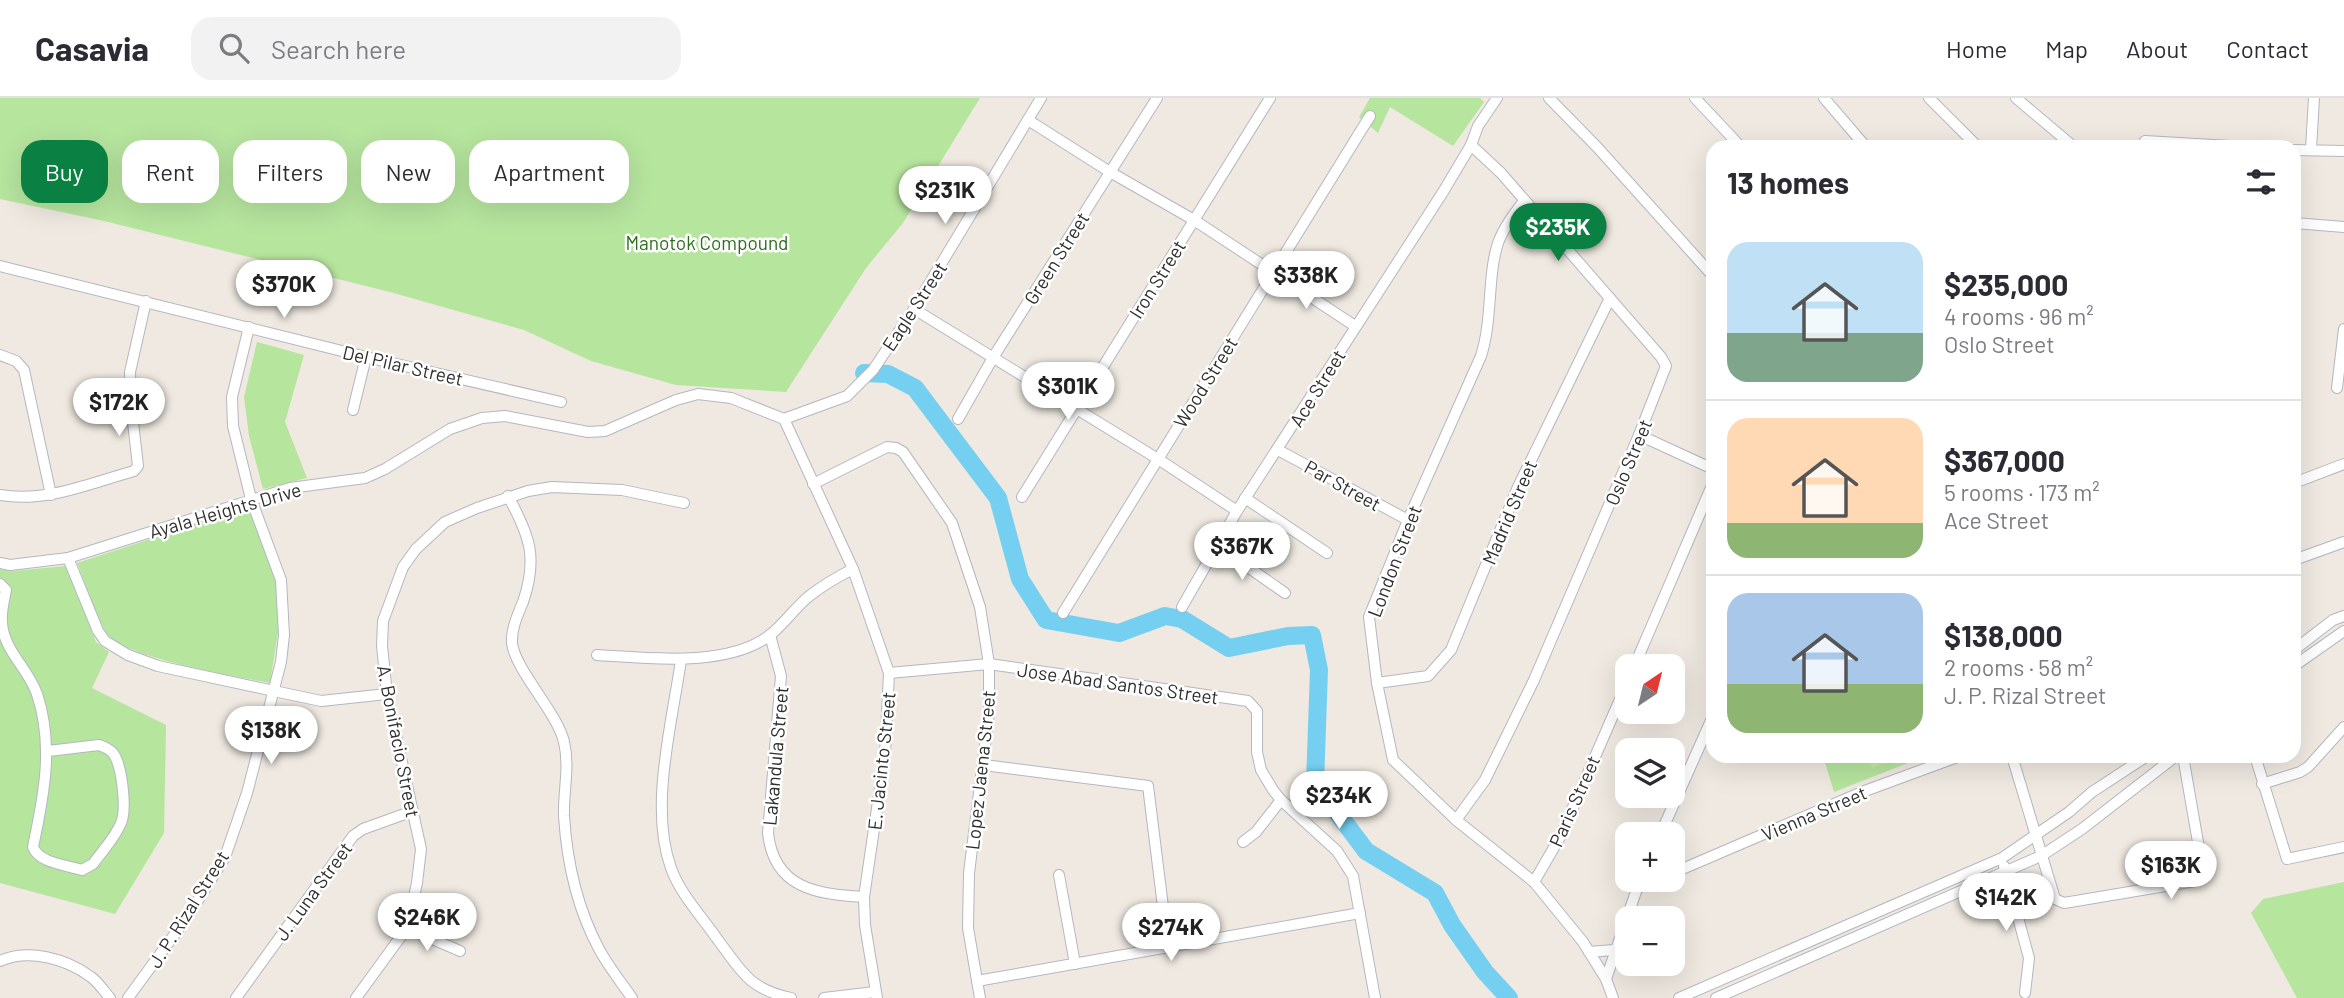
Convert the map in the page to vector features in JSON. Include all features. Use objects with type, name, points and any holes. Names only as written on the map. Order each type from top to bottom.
[{"type":"street","name":"Eagle Street","points":[[784,419],[846,396],[873,370],[914,309],[1041,98]]},
{"type":"street","name":"Green Street","points":[[958,419],[994,356],[1157,98]]},
{"type":"street","name":"Iron Street","points":[[1022,497],[1270,98]]},
{"type":"street","name":"Ace Street","points":[[1182,607],[1245,498],[1471,145],[1478,126],[1497,98]]},
{"type":"street","points":[[1549,98],[1706,268]]},
{"type":"street","points":[[1695,98],[1734,140]]},
{"type":"street","points":[[1824,98],[1860,140]]},
{"type":"street","points":[[1929,98],[1971,140]]},
{"type":"street","points":[[2016,98],[2066,140]]},
{"type":"street","points":[[2311,149],[2314,98]]},
{"type":"street","name":"Wood Street","points":[[1063,613],[1370,116]]},
{"type":"street","points":[[1028,120],[1110,172],[1194,220],[1355,326]]},
{"type":"street","name":"Oslo Street","points":[[1456,820],[1485,780],[1534,680],[1666,366],[1501,173],[1471,145]]},
{"type":"street","points":[[2301,150],[2344,151]]},
{"type":"street","name":"London Street","points":[[1524,201],[1498,243],[1488,333],[1481,356],[1408,520],[1369,617],[1377,683],[1393,760],[1456,820],[1534,882],[1589,952],[1606,979],[1613,998]]},
{"type":"street","points":[[2301,224],[2344,227]]},
{"type":"street","name":"Del Pilar Street","points":[[0,266],[366,357],[561,402]]},
{"type":"street","name":"Madrid Street","points":[[1377,683],[1428,676],[1451,650],[1518,487],[1610,298]]},
{"type":"street","points":[[0,495],[51,495],[134,471],[138,466],[130,372],[146,301]]},
{"type":"street","points":[[914,309],[994,356],[1237,511]]},
{"type":"street","name":"J. P. Rizal Street","points":[[128,998],[188,916],[225,857],[247,793],[274,691],[284,635],[281,580],[251,499],[237,447],[232,397],[249,327]]},
{"type":"street","points":[[2337,388],[2344,329]]},
{"type":"street","points":[[0,355],[16,361],[23,370],[51,495]]},
{"type":"street","points":[[353,410],[366,357]]},
{"type":"street","name":"Ayala Heights Drive","points":[[0,563],[10,565],[68,558],[290,488],[365,478],[450,429],[482,418],[505,416],[588,432],[605,431],[676,400],[698,394],[731,398],[784,419]]},
{"type":"street","name":"E. Jacinto Street","points":[[784,419],[853,569],[889,673],[885,754],[864,897],[865,925],[876,995]]},
{"type":"street","points":[[1639,435],[1706,466]]},
{"type":"street","name":"Lopez Jaena Street","points":[[813,484],[887,447],[903,452],[952,523],[980,607],[989,664],[989,713],[969,873],[968,928],[980,998]]},
{"type":"street","name":"Par Street","points":[[1278,450],[1408,520]]},
{"type":"street","points":[[2301,480],[2344,464]]},
{"type":"street","name":"A. Bonifacio Street","points":[[356,998],[407,928],[417,884],[421,849],[387,694],[382,646],[383,621],[403,567],[416,549],[445,522],[508,496],[552,487],[622,490],[684,503]]},
{"type":"street","points":[[508,496],[523,523],[531,546],[532,567],[515,624],[512,644],[564,741],[567,773],[564,805],[566,846],[576,896],[599,950],[632,998]]},
{"type":"street","points":[[1245,498],[1327,553]]},
{"type":"street","points":[[1640,654],[1706,499]]},
{"type":"street","points":[[2301,557],[2344,542]]},
{"type":"street","points":[[1218,546],[1285,593]]},
{"type":"street","points":[[68,558],[98,631],[105,641],[128,655],[158,666],[321,701],[387,694]]},
{"type":"street","points":[[597,654],[681,660],[749,648],[770,635],[807,598],[853,569]]},
{"type":"street","points":[[0,584],[6,590],[2,623],[8,646],[37,693],[48,751],[46,780],[33,847],[36,854],[43,859],[82,870],[93,864],[120,825],[124,811],[119,766],[115,755],[99,745],[48,751]]},
{"type":"street","points":[[2301,645],[2344,616]]},
{"type":"street","points":[[2301,661],[2344,631]]},
{"type":"street","name":"Lakandula Street","points":[[770,635],[781,676],[769,848],[776,865],[789,878],[806,887],[823,894],[864,897]]},
{"type":"street","points":[[681,660],[662,791],[663,830],[671,869],[744,976],[771,994],[790,998]]},
{"type":"street","name":"Jose Abad Santos Street","points":[[889,673],[989,664],[1248,701],[1257,711],[1257,752],[1261,770],[1281,800]]},
{"type":"street","name":"Paris Street","points":[[1534,882],[1560,837],[1615,711]]},
{"type":"street","points":[[2262,784],[2308,767],[2344,727]]},
{"type":"street","points":[[1666,822],[1706,732]]},
{"type":"street","name":"Vienna Street","points":[[1685,868],[1862,792],[1941,763]]},
{"type":"street","points":[[2014,763],[2055,899],[2064,903],[2195,881],[2201,877],[2203,871],[2184,763]]},
{"type":"street","points":[[1679,998],[2002,858],[2136,763]]},
{"type":"street","points":[[1716,998],[2041,856],[2082,829],[2167,763]]},
{"type":"street","points":[[2257,763],[2287,859],[2344,847]]},
{"type":"street","points":[[984,765],[1148,786],[1168,947]]},
{"type":"street","points":[[1243,842],[1256,832],[1281,800],[1337,851],[1353,876],[1375,998]]},
{"type":"street","name":"J. Luna Street","points":[[236,998],[353,836],[363,829],[413,811]]},
{"type":"street","points":[[2002,858],[2029,958],[2025,993]]},
{"type":"street","points":[[1059,875],[1075,964]]},
{"type":"street","points":[[1606,979],[1635,892]]},
{"type":"street","points":[[977,981],[1360,914]]},
{"type":"street","points":[[1846,927],[1851,938]]},
{"type":"street","points":[[407,928],[460,951]]},
{"type":"street","points":[[1589,952],[1614,950]]},
{"type":"street","points":[[0,961],[29,954],[70,963],[93,978],[110,998]]},
{"type":"street","points":[[824,998],[876,995]]},
{"type":"green space","name":"Manotok Compound","points":[[0,98],[980,98],[903,223],[866,268],[786,392],[676,385],[591,361],[524,330],[390,292],[104,221],[0,199]]},
{"type":"green space","points":[[1370,98],[1480,98],[1484,102],[1453,146],[1390,107],[1378,133],[1359,117]]},
{"type":"green space","points":[[257,342],[304,355],[285,422],[307,478],[263,489],[249,436],[244,397]]},
{"type":"green space","points":[[248,507],[276,582],[279,626],[270,683],[163,660],[141,653],[110,637],[77,563]]},
{"type":"green space","points":[[66,566],[96,642],[109,652],[92,688],[166,725],[164,833],[115,914],[0,883],[0,569],[13,571]]},
{"type":"green space","points":[[1825,763],[1908,763],[1834,792]]},
{"type":"green space","points":[[1870,763],[1884,763],[1872,768]]},
{"type":"green space","points":[[2344,882],[2344,998],[2297,998],[2251,913],[2263,899]]},
{"type":"waterway","points":[[864,373],[888,374],[915,388],[998,498],[1020,579],[1046,620],[1119,633],[1165,616],[1182,619],[1229,648],[1288,636],[1312,635],[1319,670],[1315,783],[1366,851],[1435,893],[1452,925],[1485,972],[1509,998]]}]
